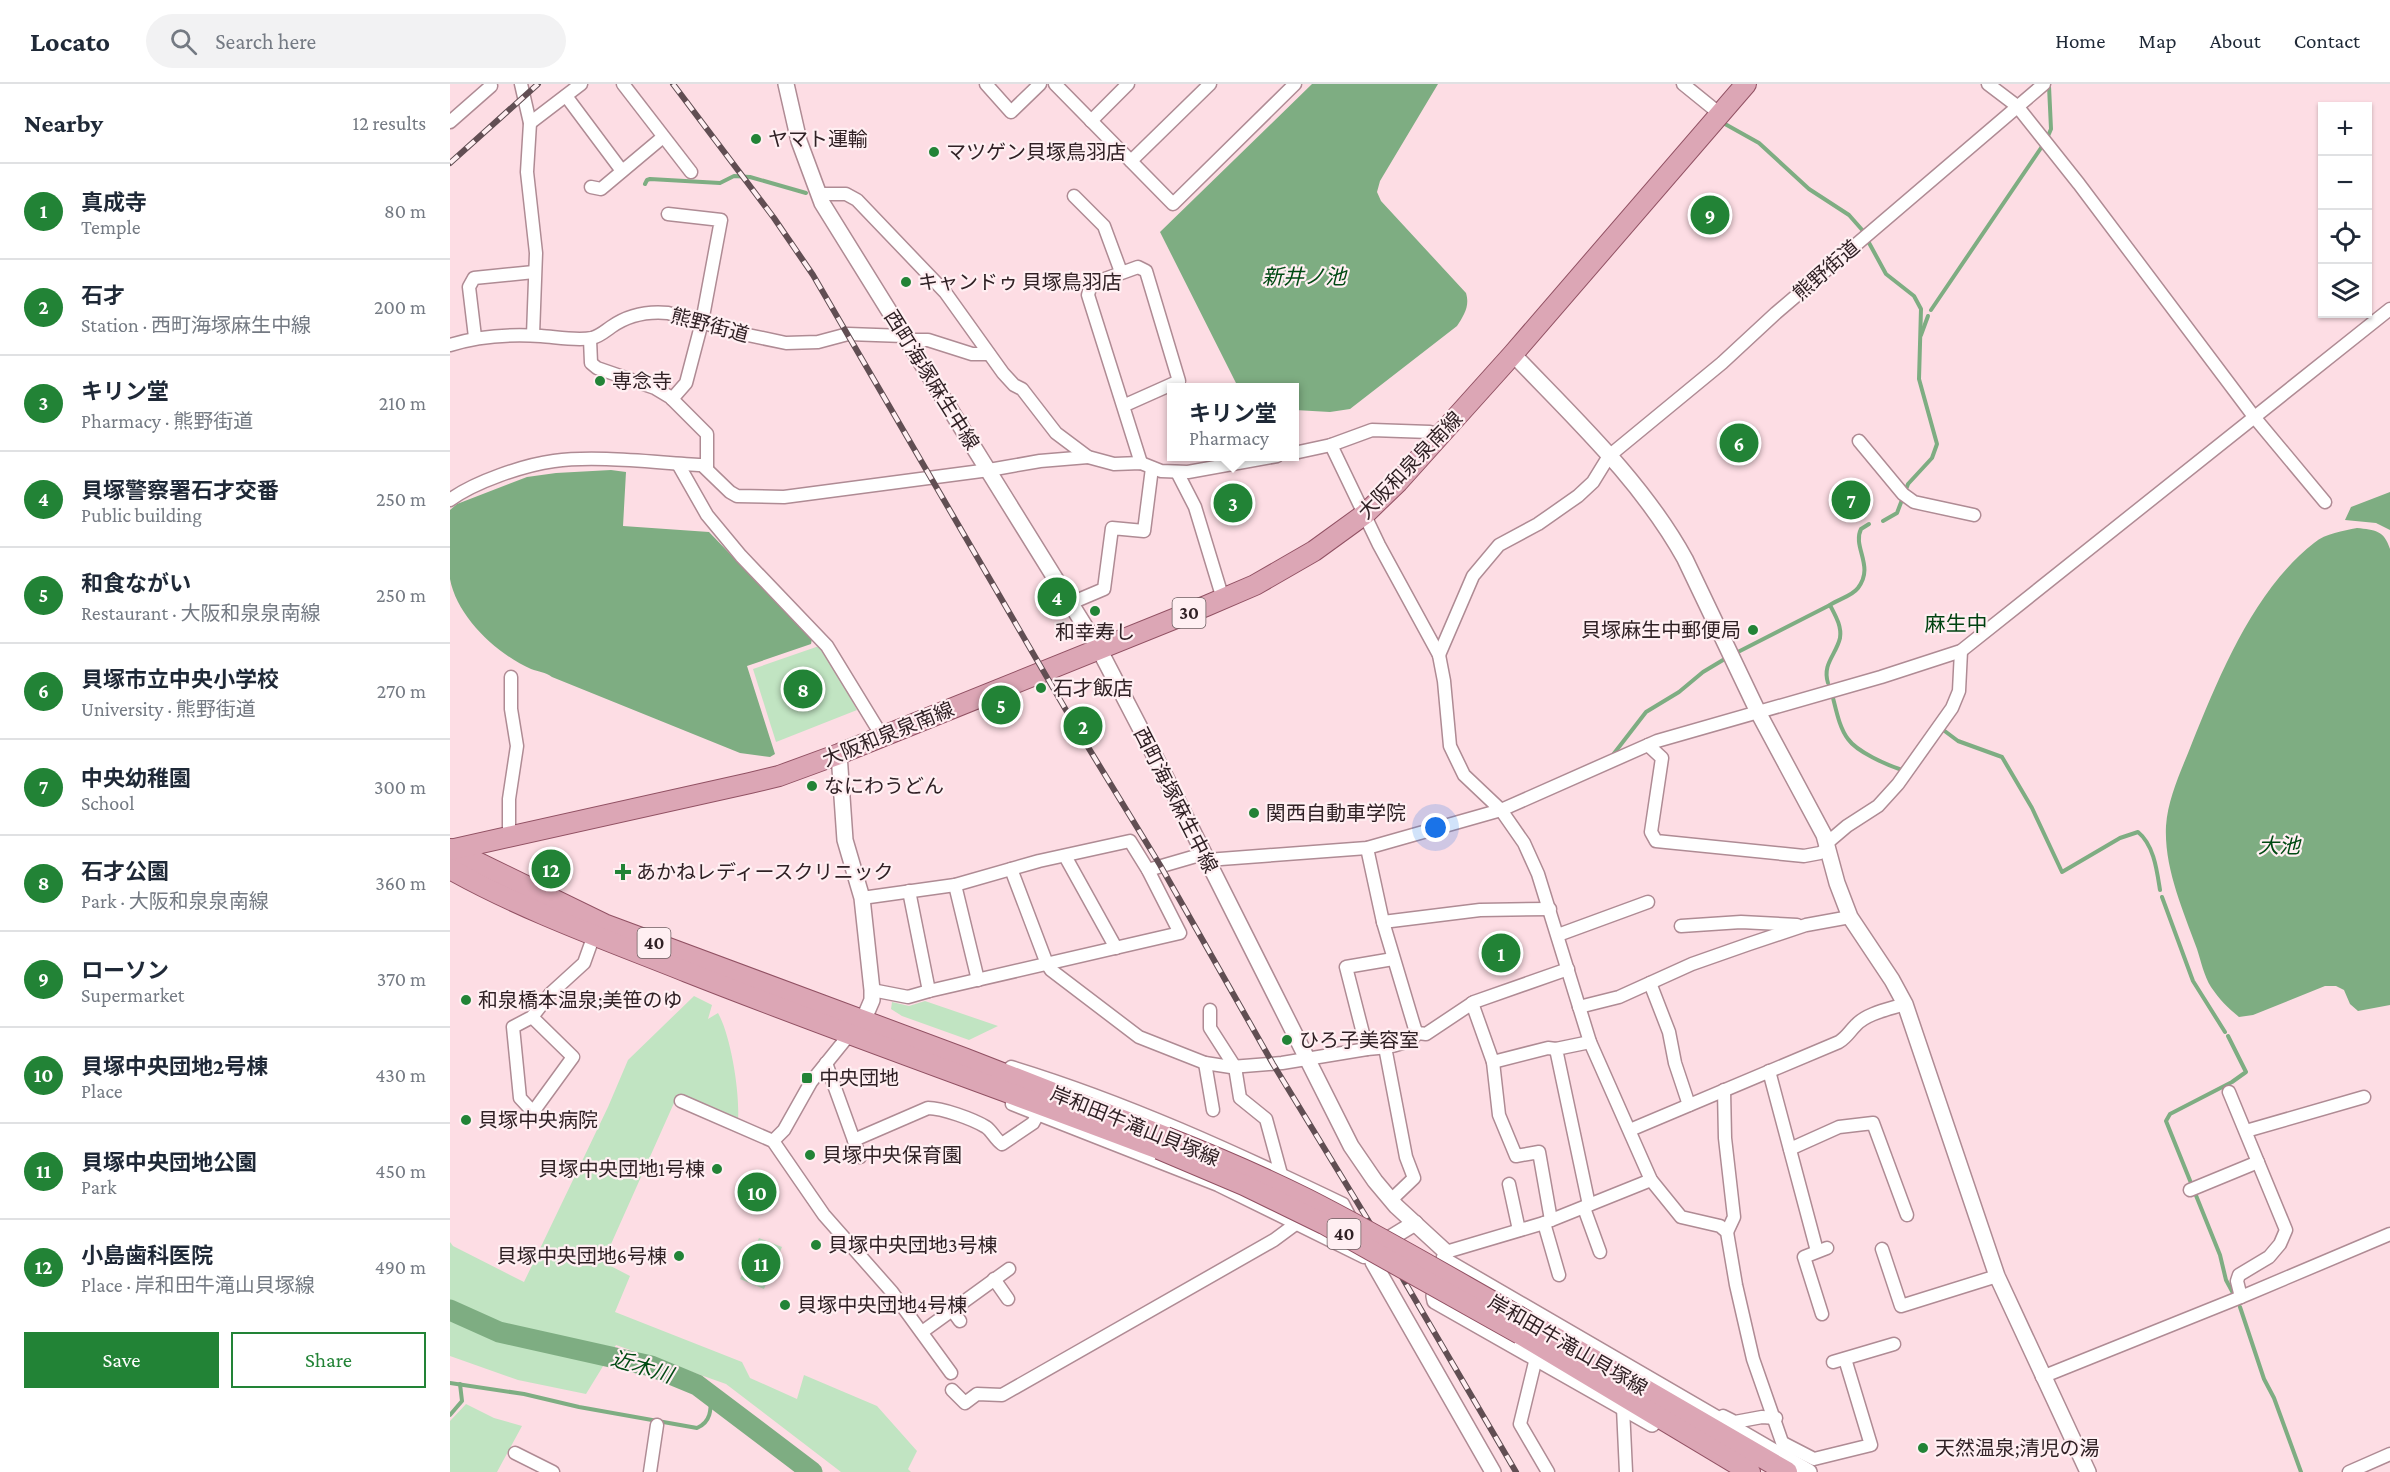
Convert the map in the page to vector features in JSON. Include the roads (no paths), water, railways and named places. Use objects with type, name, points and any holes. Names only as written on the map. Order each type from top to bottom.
[{"type":"main road","name":"大阪和泉泉南線","points":[[450,854],[509,837],[778,776],[839,754],[1223,599],[1293,564],[1365,514],[1414,466],[1746,84]]},
{"type":"main road","name":"岸和田牛滝山貝塚線","points":[[450,854],[515,903],[594,935],[856,1028],[909,1038],[1162,1143],[1324,1224],[1789,1468]]},
{"type":"main road","name":"岸和田牛滝山貝塚線","points":[[450,854],[604,924],[993,1086],[1162,1143]]},
{"type":"main road","name":"岸和田牛滝山貝塚線","points":[[1523,1328],[1747,1472]]},
{"type":"street","points":[[521,84],[530,123],[527,172],[536,254],[533,335]]},
{"type":"street","points":[[530,123],[581,84]]},
{"type":"street","points":[[623,84],[691,171]]},
{"type":"street","name":"西町海塚麻生中線","points":[[786,84],[799,141],[818,194],[1099,649],[1351,1146],[1391,1200],[1445,1256],[1676,1396],[1789,1468],[1809,1472]]},
{"type":"street","points":[[986,84],[1011,112],[1040,84]]},
{"type":"street","points":[[1055,84],[1173,204],[1295,84]]},
{"type":"street","points":[[1091,121],[1128,84]]},
{"type":"street","points":[[1131,161],[1210,84]]},
{"type":"street","points":[[1683,84],[1720,114]]},
{"type":"street","points":[[1988,84],[2017,106],[2085,192],[2255,418],[2325,502]]},
{"type":"street","name":"熊野街道","points":[[1438,655],[1473,576],[1498,545],[1538,524],[1578,496],[1593,482],[1609,456],[1722,363],[1776,313],[2044,84]]},
{"type":"street","points":[[450,122],[491,86]]},
{"type":"street","points":[[566,96],[622,171]]},
{"type":"street","points":[[591,187],[601,189],[663,137]]},
{"type":"street","points":[[818,194],[846,194],[857,200],[934,279],[1003,373],[1014,385],[1022,389],[1056,433],[1088,457]]},
{"type":"street","points":[[1074,196],[1104,226],[1121,272]]},
{"type":"street","points":[[668,214],[721,220],[702,322],[686,383],[672,399]]},
{"type":"street","points":[[1071,603],[1104,589],[1112,528],[1144,531],[1146,465],[1123,405],[1088,295],[1091,284],[1138,267],[1146,271],[1179,381],[1174,383]]},
{"type":"street","points":[[475,337],[469,287],[474,278],[534,272]]},
{"type":"street","points":[[1148,870],[1205,857],[1367,848],[1500,810],[1648,745],[1961,651],[2390,309]]},
{"type":"street","name":"熊野街道","points":[[590,339],[602,335],[626,319],[643,313],[668,313],[786,344],[818,342],[848,334],[928,340],[972,354],[989,354]]},
{"type":"street","points":[[450,345],[475,337],[533,335],[590,339],[591,363],[597,368],[655,388],[672,399],[707,434],[707,468]]},
{"type":"street","points":[[1513,354],[1609,456],[1672,535],[1758,712],[1828,846],[1836,883],[1850,918],[1892,980],[1905,1004],[1997,1276],[2088,1472]]},
{"type":"street","points":[[1123,405],[1167,386]]},
{"type":"street","points":[[1299,452],[1331,445],[1372,430],[1430,432],[1440,436]]},
{"type":"street","points":[[1859,441],[1903,494],[1914,502],[1974,515]]},
{"type":"street","points":[[1331,445],[1408,601],[1438,655],[1444,681],[1450,746],[1464,775],[1500,810],[1524,843],[1538,874],[1590,1042],[1651,1180],[1681,1216],[1720,1226],[1726,1232],[1753,1359],[1776,1418],[1789,1468]]},
{"type":"street","points":[[450,500],[462,491],[501,476],[554,461],[594,460],[702,465],[737,496],[784,497],[989,470],[1040,461],[1088,457],[1114,464],[1146,465],[1161,471],[1177,472],[1253,461]]},
{"type":"street","points":[[678,464],[707,515],[741,556],[827,646],[882,736]]},
{"type":"street","points":[[1177,472],[1196,507],[1223,599]]},
{"type":"street","points":[[1648,745],[1662,758],[1651,832],[1656,841],[1804,856],[1820,853],[1847,826],[1878,806],[1898,784],[1952,708],[1959,691],[1961,651]]},
{"type":"street","points":[[509,837],[509,800],[517,746],[511,709],[511,676]]},
{"type":"street","points":[[773,1141],[784,1130],[811,1082],[856,1028],[872,1000],[862,898],[845,840],[839,754]]},
{"type":"street","points":[[862,898],[956,885],[1011,869],[1130,841],[1148,870],[1180,933],[929,990],[908,997],[872,990]]},
{"type":"street","points":[[1367,848],[1392,959],[1418,1033],[1426,1034],[1472,1003],[1568,969]]},
{"type":"street","points":[[1065,856],[1116,948]]},
{"type":"street","points":[[1011,869],[1051,970],[1139,1037],[1205,1063],[1235,1067],[1282,1063],[1385,1047],[1414,1038],[1418,1033]]},
{"type":"street","points":[[956,885],[978,980]]},
{"type":"street","points":[[909,891],[929,990]]},
{"type":"street","points":[[1558,935],[1648,902]]},
{"type":"street","points":[[1383,922],[1480,910],[1550,909]]},
{"type":"street","points":[[1580,1007],[1619,997],[1692,964],[1806,925],[1850,918]]},
{"type":"street","points":[[1681,926],[1741,922],[1806,925]]},
{"type":"street","points":[[532,1017],[573,1057],[533,1113],[520,1098],[513,1027],[532,1017],[550,994],[584,963],[594,935]]},
{"type":"street","points":[[1367,1049],[1346,968],[1392,959]]},
{"type":"street","points":[[1650,983],[1669,1032],[1689,1105]]},
{"type":"street","points":[[1472,1003],[1493,1062],[1499,1115],[1516,1156],[1539,1152],[1547,1222],[1559,1275]]},
{"type":"street","points":[[1630,1130],[1839,1042],[1849,1036],[1856,1024],[1905,1004]]},
{"type":"street","points":[[1209,1010],[1210,1028],[1218,1030],[1235,1067],[1240,1098],[1266,1119],[1281,1174]]},
{"type":"street","points":[[909,1038],[1031,1073],[1159,1121],[1281,1174],[1343,1204],[1493,1472]]},
{"type":"street","points":[[1493,1062],[1548,1048],[1556,1049],[1590,1042]]},
{"type":"street","points":[[1385,1047],[1406,1157],[1414,1178],[1391,1200]]},
{"type":"street","points":[[1556,1049],[1586,1206],[1600,1252]]},
{"type":"street","points":[[826,1063],[860,1157]]},
{"type":"street","points":[[1205,1063],[1213,1110]]},
{"type":"street","points":[[1769,1071],[1790,1149],[1822,1249],[1804,1257],[1822,1314]]},
{"type":"street","points":[[993,1086],[1004,1101],[1218,1185],[1371,1257]]},
{"type":"street","points":[[1724,1090],[1725,1138],[1734,1216],[1726,1232]]},
{"type":"street","points":[[2229,1092],[2286,1230],[2280,1244],[2269,1257],[2239,1275],[2236,1281],[2241,1297]]},
{"type":"street","points":[[2246,1131],[2364,1097]]},
{"type":"street","points":[[681,1101],[773,1141],[824,1215],[884,1283],[949,1364]]},
{"type":"street","points":[[854,1140],[928,1108],[938,1108],[987,1128],[1002,1144],[1033,1123],[1038,1114]]},
{"type":"street","points":[[1790,1149],[1839,1127],[1874,1123],[1907,1215]]},
{"type":"street","points":[[2193,1188],[2258,1162]]},
{"type":"street","points":[[1651,1180],[1547,1222],[1445,1256],[1434,1296],[1435,1301],[1672,1436],[1747,1472]]},
{"type":"street","points":[[1509,1184],[1519,1230]]},
{"type":"street","points":[[952,1390],[965,1403],[977,1394],[1002,1395],[1301,1225],[1320,1193]]},
{"type":"street","points":[[1371,1257],[1415,1223]]},
{"type":"street","points":[[2042,1377],[2390,1234]]},
{"type":"street","points":[[1882,1249],[1901,1306],[1997,1276]]},
{"type":"street","points":[[922,1332],[1009,1269]]},
{"type":"street","points":[[994,1280],[1008,1299]]},
{"type":"street","points":[[952,1310],[960,1321]]},
{"type":"street","points":[[1784,1443],[1814,1459],[1871,1445],[1839,1360],[1894,1344]]},
{"type":"street","points":[[1536,1358],[1520,1424],[1548,1472]]},
{"type":"street","points":[[1676,1396],[1702,1404],[1735,1422],[1762,1417],[1776,1418]]},
{"type":"street","points":[[1623,1408],[1626,1472]]},
{"type":"street","points":[[650,1472],[657,1425]]},
{"type":"street","points":[[515,1453],[553,1472]]},
{"type":"street","points":[[2349,1472],[2390,1454]]},
{"type":"water","name":"新井ノ池","points":[[1312,84],[1438,84],[1380,181],[1377,192],[1381,201],[1466,293],[1466,310],[1457,326],[1350,409],[1330,412],[1299,410],[1299,383],[1236,383],[1160,232]]},
{"type":"water","points":[[611,470],[626,472],[623,526],[709,532],[812,639],[811,644],[747,666],[775,754],[770,757],[740,753],[531,669],[492,644],[480,633],[461,607],[450,579],[450,510],[457,504],[527,477]]},
{"type":"water","points":[[2390,492],[2390,530],[2376,523],[2345,520],[2351,507]]},
{"type":"water","name":"大池","points":[[2357,528],[2378,532],[2385,538],[2390,549],[2390,1005],[2358,1011],[2350,1004],[2344,990],[2336,986],[2325,986],[2253,1015],[2239,1017],[2227,1007],[2209,983],[2171,873],[2166,826],[2172,794],[2214,689],[2256,609],[2293,562],[2314,543],[2340,531]]},
{"type":"waterway","points":[[2048,136],[2051,129],[2049,86]]},
{"type":"waterway","points":[[1725,124],[1759,143],[1809,189],[1849,215],[1864,232]]},
{"type":"waterway","points":[[1931,310],[2043,145]]},
{"type":"waterway","points":[[645,184],[650,179],[720,183],[734,176],[750,177],[806,193]]},
{"type":"waterway","points":[[1868,241],[1886,274],[1914,296],[1921,309],[1919,379],[1937,444],[1932,458],[1908,484],[1897,513],[1883,521]]},
{"type":"waterway","points":[[1921,335],[1928,316]]},
{"type":"waterway","points":[[1828,683],[1828,665],[1840,638],[1838,621],[1830,605],[1852,593],[1863,580],[1864,564],[1859,536],[1861,529],[1869,524]]},
{"type":"waterway","points":[[1734,654],[1830,605]]},
{"type":"waterway","points":[[1612,756],[1646,712],[1728,657]]},
{"type":"waterway","points":[[1832,694],[1842,729],[1852,744],[1881,761],[1902,770],[1903,768]]},
{"type":"waterway","points":[[1942,729],[1958,741],[2002,757],[2032,808],[2062,872],[2120,838],[2138,832],[2151,851],[2160,890]]},
{"type":"waterway","points":[[2162,897],[2193,981],[2225,1032]]},
{"type":"waterway","points":[[2228,1036],[2246,1072],[2232,1082],[2170,1114],[2166,1121],[2220,1255],[2226,1280],[2233,1293]]},
{"type":"waterway","points":[[2240,1307],[2264,1379],[2274,1398],[2301,1472]]},
{"type":"waterway","name":"近木川","points":[[450,1310],[499,1332],[651,1366],[697,1385],[812,1472]]},
{"type":"waterway","points":[[450,1383],[524,1394],[579,1407],[697,1428],[708,1419],[711,1395]]},
{"type":"waterway","points":[[450,1415],[462,1401],[460,1384]]},
{"type":"railway","points":[[450,163],[538,84]]},
{"type":"railway","points":[[673,84],[774,218],[813,275],[1077,729],[1160,865],[1273,1064],[1382,1243],[1516,1472]]},
{"type":"place","name":"ヤマト運輸","points":[[756,139]]},
{"type":"place","name":"マツゲン貝塚鳥羽店","points":[[934,152]]},
{"type":"place","name":"ローソン","points":[[1710,215]]},
{"type":"place","name":"キャンドゥ 貝塚鳥羽店","points":[[906,282]]},
{"type":"place","name":"専念寺","points":[[600,381]]},
{"type":"place","name":"貝塚市立中央小学校","points":[[1739,443]]},
{"type":"place","name":"中央幼稚園","points":[[1851,500]]},
{"type":"place","name":"キリン堂","points":[[1233,503]]},
{"type":"place","name":"貝塚警察署石才交番","points":[[1057,597]]},
{"type":"place","name":"和幸寿し","points":[[1095,611]]},
{"type":"place","name":"貝塚麻生中郵便局","points":[[1753,630]]},
{"type":"place","name":"石才飯店","points":[[1041,688]]},
{"type":"place","name":"石才公園","points":[[803,689]]},
{"type":"place","name":"和食ながい","points":[[1001,705]]},
{"type":"place","name":"石才","points":[[1083,726]]},
{"type":"place","name":"なにわうどん","points":[[812,786]]},
{"type":"place","name":"関西自動車学院","points":[[1254,813]]},
{"type":"place","name":"小島歯科医院","points":[[551,869]]},
{"type":"place","name":"あかねレディースクリニック","points":[[623,872]]},
{"type":"place","name":"真成寺","points":[[1501,953]]},
{"type":"place","name":"和泉橋本温泉;美笹のゆ","points":[[466,1000]]},
{"type":"place","name":"ひろ子美容室","points":[[1287,1040]]},
{"type":"place","name":"中央団地","points":[[807,1078]]},
{"type":"place","name":"貝塚中央病院","points":[[466,1120]]},
{"type":"place","name":"貝塚中央保育園","points":[[810,1155]]},
{"type":"place","name":"貝塚中央団地1号棟","points":[[717,1169]]},
{"type":"place","name":"貝塚中央団地2号棟","points":[[757,1192]]},
{"type":"place","name":"貝塚中央団地3号棟","points":[[816,1245]]},
{"type":"place","name":"貝塚中央団地6号棟","points":[[679,1256]]},
{"type":"place","name":"貝塚中央団地公園","points":[[761,1263]]},
{"type":"place","name":"貝塚中央団地4号棟","points":[[785,1305]]},
{"type":"place","name":"天然温泉;清児の湯","points":[[1923,1448]]},
{"type":"district","name":"麻生中","points":[[1956,624]]}]
